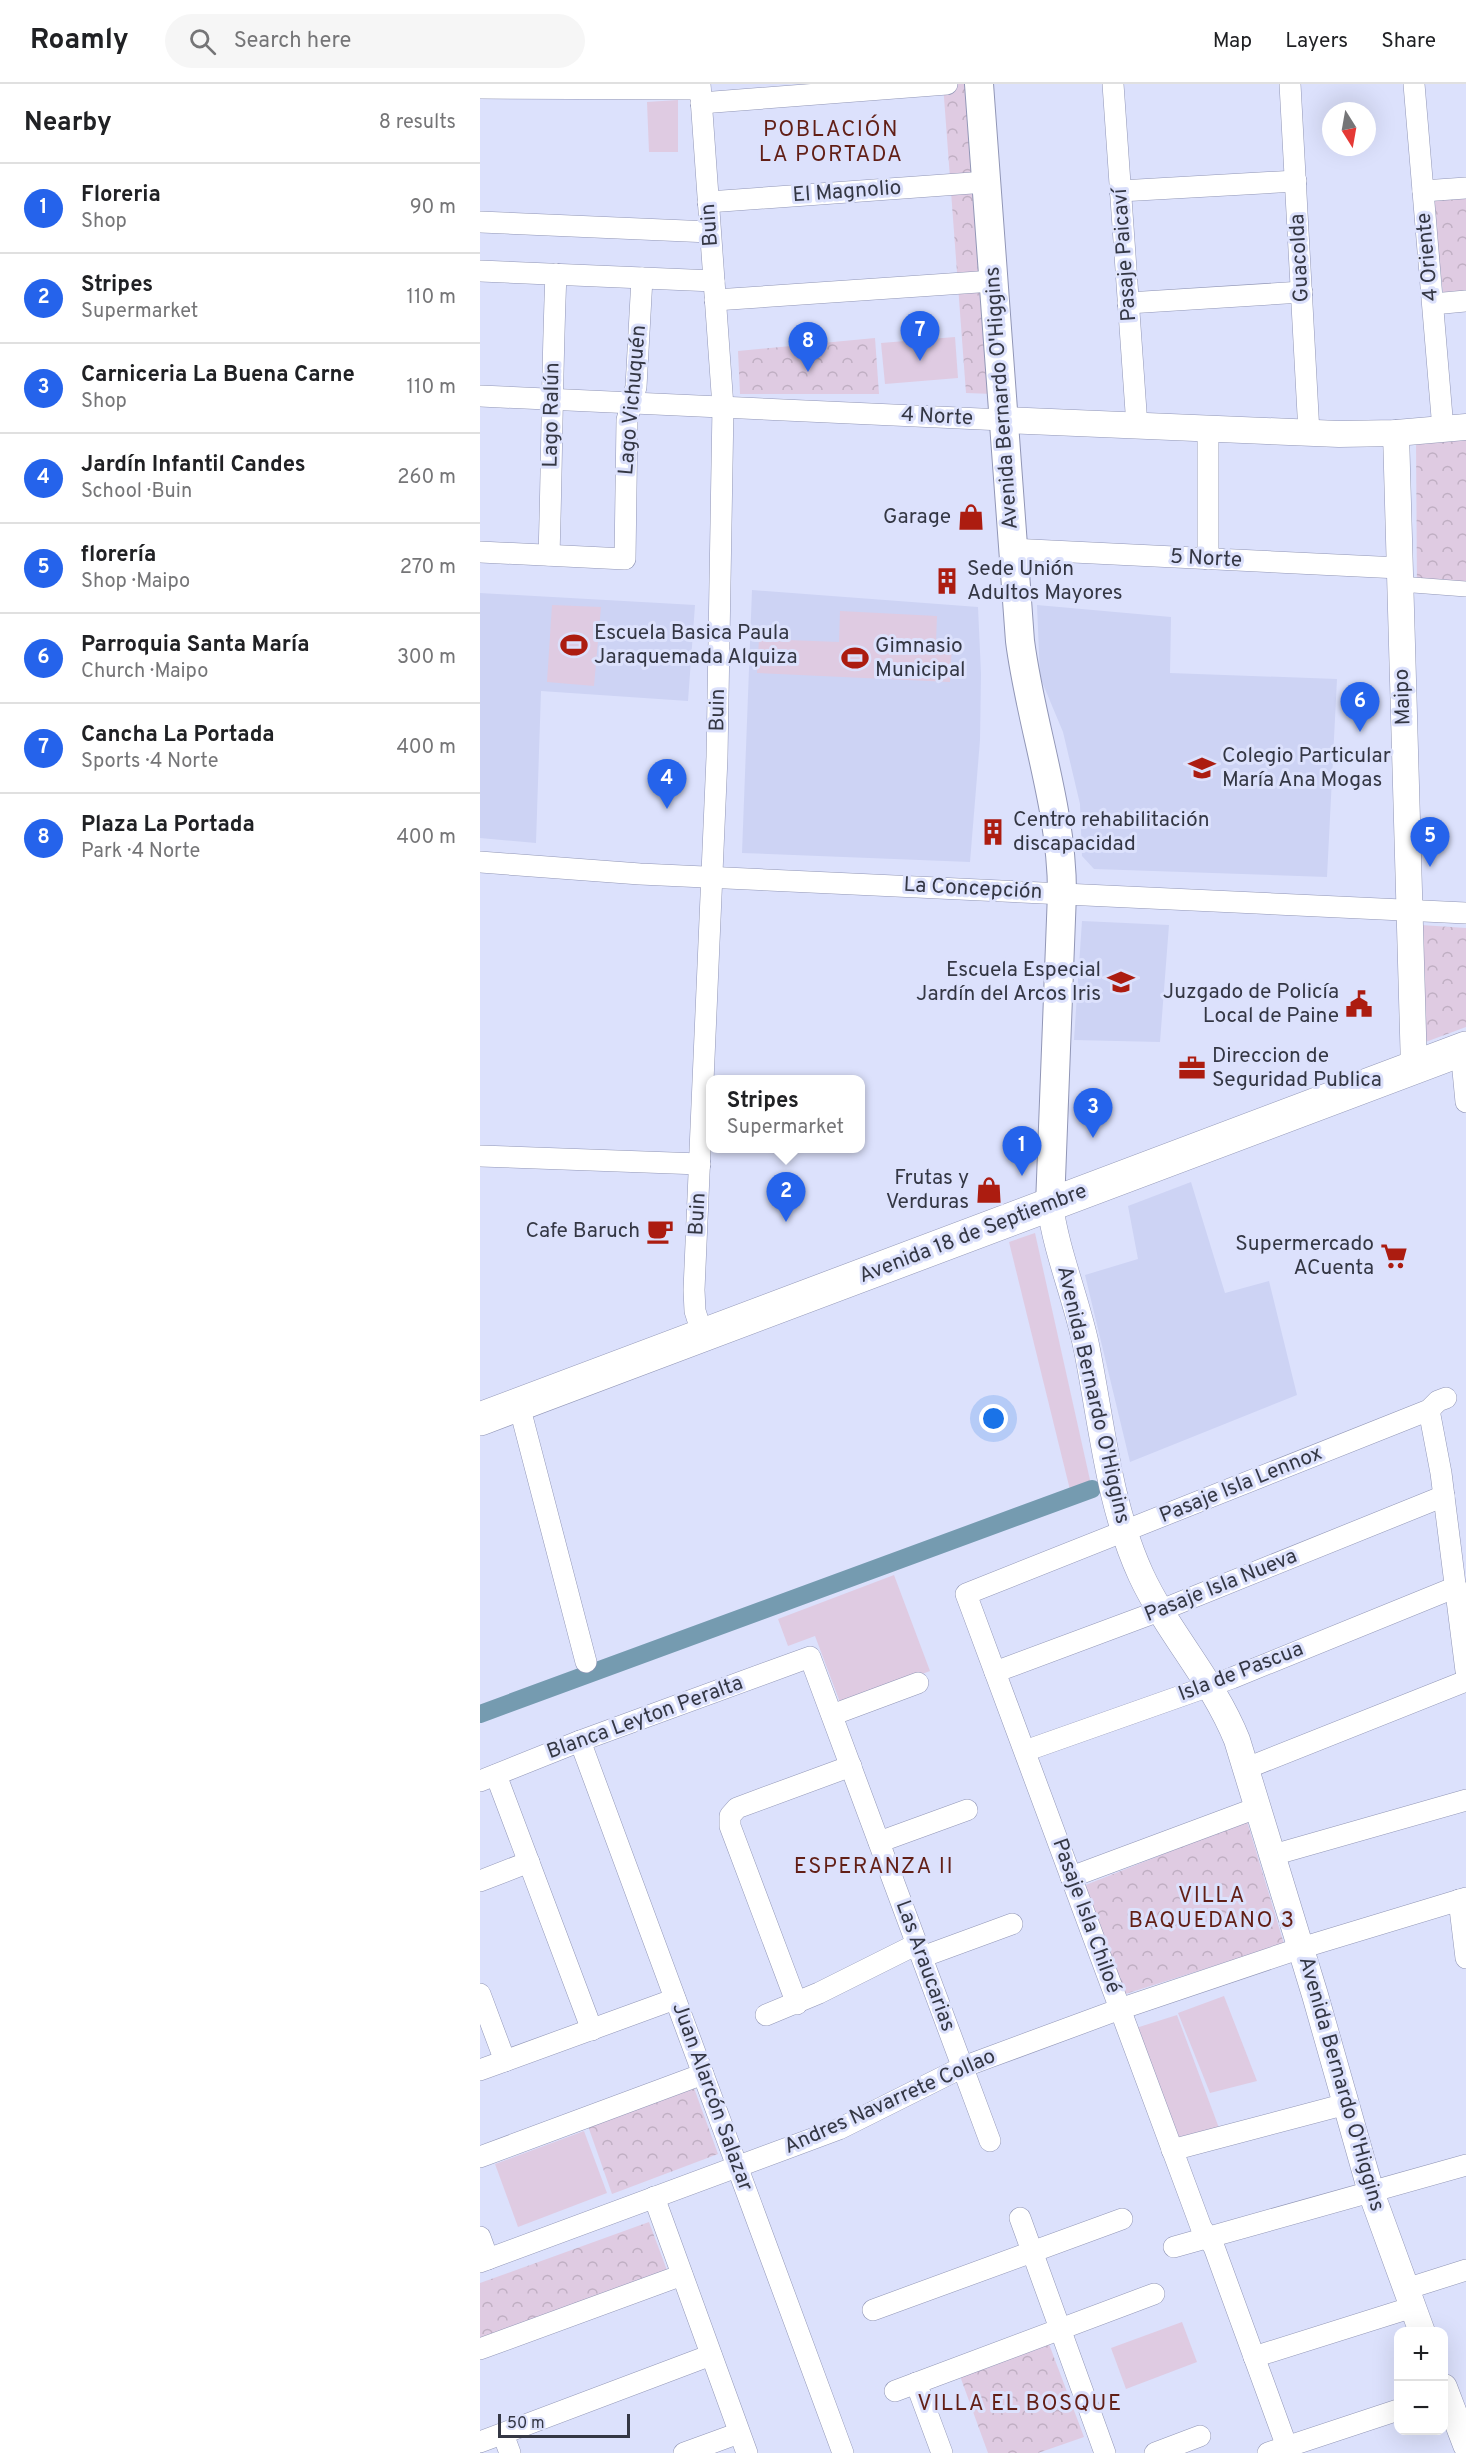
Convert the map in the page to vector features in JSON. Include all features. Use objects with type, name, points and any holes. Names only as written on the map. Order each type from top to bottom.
[{"type":"main road","name":"Avenida Bernardo O'Higgins","points":[[979,84],[1024,675],[1058,828],[1062,893],[1050,1205]]},
{"type":"main road","name":"Avenida 18 de Septiembre","points":[[480,1419],[1463,1049]]},
{"type":"street","points":[[480,88],[700,92],[947,84]]},
{"type":"street","name":"Pasaje Paicaví","points":[[1113,84],[1137,426]]},
{"type":"street","name":"Guacolda","points":[[1290,84],[1309,433]]},
{"type":"street","name":"4 Oriente","points":[[1414,84],[1432,304],[1455,428]]},
{"type":"street","name":"Buin","points":[[700,92],[723,407],[713,877],[694,1290],[696,1311],[703,1336]]},
{"type":"street","points":[[1120,191],[1296,181]]},
{"type":"street","name":"El Magnolio","points":[[708,202],[986,182]]},
{"type":"street","points":[[1423,191],[1466,188]]},
{"type":"street","points":[[480,222],[710,232]]},
{"type":"street","points":[[480,271],[642,278],[715,291],[993,281]]},
{"type":"street","name":"Lago Ralún","points":[[549,555],[556,274]]},
{"type":"street","name":"Lago Vichuquén","points":[[549,555],[625,559],[627,420],[636,387],[642,278]]},
{"type":"street","points":[[1128,303],[1302,292]]},
{"type":"street","points":[[1432,304],[1466,301]]},
{"type":"street","name":"4 Norte","points":[[480,396],[1309,433],[1396,434],[1455,428]]},
{"type":"street","points":[[1208,429],[1208,559]]},
{"type":"street","name":"Maipo","points":[[1396,434],[1414,1068]]},
{"type":"street","name":"5 Norte","points":[[1013,549],[1208,559],[1399,576]]},
{"type":"street","points":[[480,552],[549,555]]},
{"type":"street","points":[[1399,576],[1466,589]]},
{"type":"street","name":"La Concepción","points":[[480,862],[713,877],[1466,913]]},
{"type":"street","points":[[1463,1049],[1466,1102]]},
{"type":"street","points":[[480,1156],[700,1164]]},
{"type":"street","name":"Avenida Bernardo O'Higgins","points":[[1050,1205],[1053,1230],[1071,1285],[1086,1346],[1112,1486],[1123,1532],[1159,1611],[1210,1685],[1231,1724],[1259,1807],[1371,2192],[1420,2327]]},
{"type":"street","name":"Pasaje Isla Lennox","points":[[966,1593],[1123,1532],[1437,1404],[1438,1450],[1444,1496]]},
{"type":"street","points":[[519,1405],[586,1662]]},
{"type":"street","points":[[1444,1496],[1466,1671]]},
{"type":"street","name":"Pasaje Isla Nueva","points":[[995,1672],[1159,1611],[1444,1496]]},
{"type":"street","name":"Isla de Pascua","points":[[1025,1751],[1210,1685],[1456,1587]]},
{"type":"street","name":"Pasaje Isla Chiloé","points":[[966,1593],[1201,2227],[1214,2247],[1254,2357],[1278,2450]]},
{"type":"street","name":"Las Araucarias","points":[[810,1657],[990,2141]]},
{"type":"street","name":"Blanca Leyton Peralta","points":[[488,1778],[580,1741],[810,1657]]},
{"type":"street","points":[[1247,1768],[1466,1681]]},
{"type":"street","points":[[832,1715],[918,1683]]},
{"type":"street","name":"Juan Alarcón Salazar","points":[[580,1741],[843,2453]]},
{"type":"street","points":[[797,2004],[730,1826],[730,1816],[738,1808],[851,1766]]},
{"type":"street","points":[[488,1778],[529,1862],[592,2030]]},
{"type":"street","points":[[1273,1855],[1466,1800]]},
{"type":"street","points":[[1071,1877],[1259,1807]]},
{"type":"street","points":[[879,1842],[967,1810]]},
{"type":"street","points":[[480,1881],[529,1862]]},
{"type":"street","points":[[1462,1899],[1466,1958]]},
{"type":"street","name":"Andres Navarrete Collao","points":[[484,2260],[857,2121],[963,2067],[1120,2009],[1301,1948],[1462,1899]]},
{"type":"street","points":[[766,2015],[797,2004],[920,1950],[1012,1924]]},
{"type":"street","points":[[480,1994],[505,2061]]},
{"type":"street","points":[[480,2070],[675,1999]]},
{"type":"street","points":[[480,2157],[703,2074]]},
{"type":"street","points":[[1172,2150],[1346,2104]]},
{"type":"street","points":[[1174,2247],[1466,2165]]},
{"type":"street","points":[[654,2198],[747,2453]]},
{"type":"street","points":[[1020,2218],[1105,2453]]},
{"type":"street","points":[[873,2310],[1122,2219]]},
{"type":"street","points":[[480,2237],[484,2260]]},
{"type":"street","points":[[1254,2357],[1409,2298],[1466,2270]]},
{"type":"street","points":[[480,2349],[682,2275]]},
{"type":"street","points":[[895,2391],[1154,2294]]},
{"type":"street","points":[[480,2442],[506,2443],[711,2355]]},
{"type":"street","points":[[916,2383],[942,2453]]},
{"type":"street","points":[[1448,2402],[1466,2445]]},
{"type":"street","points":[[1278,2450],[1394,2411]]},
{"type":"street","points":[[684,2453],[739,2433]]},
{"type":"street","points":[[1155,2453],[1200,2436]]},
{"type":"shaded area","points":[[752,590],[978,607],[981,674],[980,740],[970,862],[742,853]]},
{"type":"shaded area","points":[[480,593],[695,605],[688,701],[541,691],[536,843],[480,838]]},
{"type":"shaded area","name":"Colegio Particular María Ana Mogas","points":[[1037,605],[1171,617],[1170,673],[1337,679],[1327,877],[1094,869],[1082,856],[1080,804],[1063,732],[1040,677]]},
{"type":"shaded area","name":"Escuela Especial Jardín del Arcos Iris","points":[[1082,921],[1169,925],[1160,1042],[1074,1040]]},
{"type":"shaded area","points":[[1191,1182],[1225,1293],[1269,1281],[1297,1395],[1130,1462],[1085,1275],[1138,1259],[1128,1206]]},
{"type":"green space","points":[[943,84],[970,84],[993,394],[966,393]]},
{"type":"green space","points":[[678,100],[678,152],[649,152],[647,102]]},
{"type":"green space","points":[[1466,194],[1466,291],[1443,294],[1432,197]]},
{"type":"green space","points":[[955,337],[958,378],[885,384],[881,343]]},
{"type":"green space","points":[[875,338],[879,394],[740,394],[738,351]]},
{"type":"green space","points":[[1466,435],[1466,594],[1417,591],[1416,439]]},
{"type":"green space","name":"Escuela Basica Paula Jaraquemada Alquiza","points":[[552,605],[601,607],[594,686],[547,682]]},
{"type":"green space","name":"Gimnasio Municipal","points":[[840,611],[937,616],[936,642],[952,643],[950,682],[757,673],[759,639],[839,642]]},
{"type":"green space","points":[[1421,925],[1466,928],[1466,1027],[1423,1043]]},
{"type":"green space","points":[[1035,1233],[1092,1489],[1071,1494],[1009,1242]]},
{"type":"green space","points":[[894,1575],[930,1671],[841,1705],[815,1636],[788,1646],[778,1619]]},
{"type":"green space","points":[[1247,1821],[1284,1944],[1122,1995],[1083,1886]]},
{"type":"green space","points":[[1224,1996],[1257,2081],[1210,2093],[1178,2013]]},
{"type":"green space","points":[[1177,2015],[1219,2128],[1180,2144],[1136,2028]]},
{"type":"green space","points":[[694,2088],[718,2154],[612,2194],[588,2126]]},
{"type":"green space","points":[[584,2131],[607,2193],[518,2227],[495,2164]]},
{"type":"green space","points":[[649,2222],[668,2273],[480,2341],[480,2283]]},
{"type":"green space","points":[[1182,2322],[1197,2362],[1126,2389],[1111,2348]]},
{"type":"green space","points":[[1049,2344],[1084,2437],[1038,2453],[988,2453],[960,2376]]},
{"type":"waterway","points":[[480,1714],[1092,1489]]},
{"type":"place","name":"Cancha La Portada","points":[[920,361]]},
{"type":"place","name":"Plaza La Portada","points":[[808,372]]},
{"type":"place","name":"Garage","points":[[971,517]]},
{"type":"place","name":"Sede Unión Adultos Mayores","points":[[947,581]]},
{"type":"place","name":"Escuela Basica Paula Jaraquemada Alquiza","points":[[574,645]]},
{"type":"place","name":"Gimnasio Municipal","points":[[855,658]]},
{"type":"place","name":"Parroquia Santa María","points":[[1360,732]]},
{"type":"place","name":"Colegio Particular María Ana Mogas","points":[[1202,768]]},
{"type":"place","name":"Jardín Infantil Candes","points":[[667,809]]},
{"type":"place","name":"Centro rehabilitación discapacidad","points":[[993,832]]},
{"type":"place","name":"florería","points":[[1430,867]]},
{"type":"place","name":"Escuela Especial Jardín del Arcos Iris","points":[[1121,982]]},
{"type":"place","name":"Juzgado de Policía Local de Paine","points":[[1359,1004]]},
{"type":"place","name":"Direccion de Seguridad Publica","points":[[1192,1068]]},
{"type":"place","name":"Carniceria La Buena Carne","points":[[1093,1138]]},
{"type":"place","name":"Floreria","points":[[1022,1176]]},
{"type":"place","name":"Frutas y Verduras","points":[[989,1190]]},
{"type":"place","name":"Stripes","points":[[786,1222]]},
{"type":"place","name":"Cafe Baruch","points":[[660,1231]]},
{"type":"place","name":"Supermercado ACuenta","points":[[1394,1256]]},
{"type":"district","name":"POBLACIÓN LA PORTADA","points":[[831,142]]},
{"type":"district","name":"ESPERANZA II","points":[[874,1867]]},
{"type":"district","name":"VILLA BAQUEDANO 3","points":[[1212,1908]]},
{"type":"district","name":"VILLA EL BOSQUE","points":[[1020,2404]]}]
